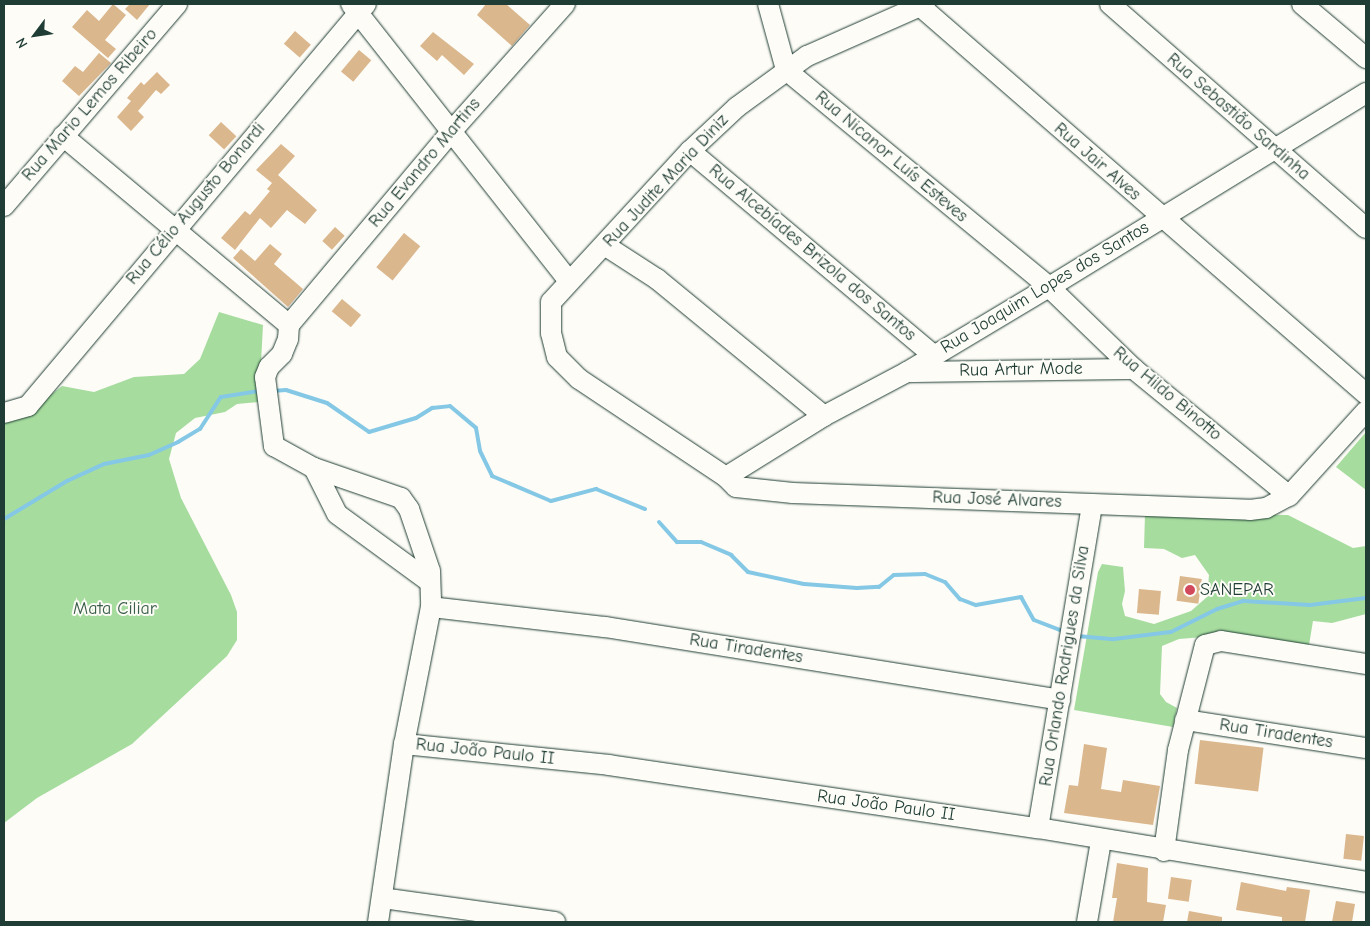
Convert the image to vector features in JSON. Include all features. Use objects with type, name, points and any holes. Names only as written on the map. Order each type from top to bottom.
[{"type":"street","name":"Rua Mario Lemos Ribeiro","points":[[4,206],[177,4]]},
{"type":"street","name":"Rua Evandro Martins","points":[[289,325],[450,133],[565,4]]},
{"type":"street","points":[[768,4],[786,70]]},
{"type":"street","name":"Rua Sebastião Sardinha","points":[[1110,4],[1272,149],[1366,228]]},
{"type":"street","points":[[1302,4],[1366,58]]},
{"type":"street","name":"Rua Judite Maria Diniz","points":[[728,480],[579,379],[557,357],[551,332],[551,302],[568,280],[606,246],[690,151],[737,108],[807,56],[922,5]]},
{"type":"street","name":"Rua Jair Alves","points":[[922,5],[1161,219],[1366,394]]},
{"type":"street","points":[[358,7],[450,133],[568,280]]},
{"type":"street","name":"Rua Célio Augusto Bonardi","points":[[4,412],[28,406],[358,7]]},
{"type":"street","name":"Rua Nicanor Luís Esteves","points":[[786,70],[1049,287]]},
{"type":"street","name":"Rua Joaquim Lopes dos Santos","points":[[728,480],[824,416],[907,372],[1366,93]]},
{"type":"street","points":[[62,136],[173,231],[289,325],[288,339],[282,354],[269,367],[265,377],[274,446],[314,468],[401,498],[413,522],[430,582],[430,607],[404,744],[378,922]]},
{"type":"street","name":"Rua Alcebíades Brizola dos Santos","points":[[690,151],[933,355]]},
{"type":"street","points":[[606,246],[657,279],[824,416]]},
{"type":"street","name":"Rua Hildo Binotto","points":[[1049,287],[1134,369],[1289,496]]},
{"type":"street","name":"Rua Artur Mode","points":[[907,372],[1134,369]]},
{"type":"street","points":[[1289,496],[1366,411]]},
{"type":"street","points":[[314,468],[338,514],[430,582]]},
{"type":"street","name":"Rua José Alvares","points":[[728,480],[736,487],[793,493],[1092,504],[1266,508],[1289,496]]},
{"type":"street","name":"Rua Orlando Rodrigues da Silva","points":[[1038,828],[1092,504]]},
{"type":"street","name":"Rua Tiradentes","points":[[430,607],[605,627],[1060,700]]},
{"type":"street","points":[[1164,851],[1178,750],[1204,650],[1211,642],[1221,641],[1366,664]]},
{"type":"street","name":"Rua Tiradentes","points":[[1185,720],[1366,748]]},
{"type":"street","name":"Rua João Paulo II","points":[[404,744],[609,765],[1038,828],[1101,841],[1366,882]]},
{"type":"street","points":[[1087,922],[1101,841]]},
{"type":"street","points":[[382,898],[555,922]]},
{"type":"green space","name":"Mata Ciliar","points":[[219,312],[263,325],[259,402],[237,404],[225,412],[195,418],[176,433],[169,459],[181,498],[231,595],[237,612],[237,640],[227,656],[132,744],[37,798],[4,823],[4,422],[44,400],[62,386],[94,392],[134,377],[184,374],[200,359]]},
{"type":"green space","points":[[1366,432],[1366,490],[1336,467]]},
{"type":"green space","points":[[1145,514],[1288,515],[1353,548],[1366,546],[1366,614],[1332,623],[1313,621],[1308,651],[1228,635],[1179,639],[1162,646],[1160,694],[1166,702],[1177,708],[1173,727],[1074,710],[1098,572],[1102,564],[1123,567],[1125,591],[1122,604],[1125,616],[1154,624],[1191,611],[1207,597],[1209,575],[1195,555],[1182,558],[1164,549],[1144,548]]},
{"type":"building","points":[[113,4],[126,15],[105,40],[116,49],[108,58],[72,27],[87,10],[99,21]]},
{"type":"building","points":[[130,4],[150,4],[137,20],[125,9]]},
{"type":"building","points":[[486,4],[506,4],[530,25],[512,46],[477,15]]},
{"type":"building","points":[[295,31],[311,45],[300,58],[284,44]]},
{"type":"building","points":[[433,32],[474,64],[464,75],[442,55],[437,61],[420,46]]},
{"type":"building","points":[[359,50],[371,60],[353,82],[341,71]]},
{"type":"building","points":[[99,53],[111,63],[79,96],[62,81],[75,66],[83,72]]},
{"type":"building","points":[[157,72],[170,85],[161,94],[156,90],[138,111],[144,117],[131,131],[117,117],[131,101],[127,98],[141,82],[144,85]]},
{"type":"building","points":[[221,122],[236,136],[224,149],[209,135]]},
{"type":"building","points":[[281,144],[295,156],[278,175],[317,210],[305,224],[287,210],[271,228],[260,218],[235,250],[221,238],[245,211],[250,215],[270,191],[267,189],[272,183],[256,170]]},
{"type":"building","points":[[335,227],[345,236],[332,250],[322,241]]},
{"type":"building","points":[[404,233],[420,246],[393,280],[376,267]]},
{"type":"building","points":[[270,244],[282,254],[274,264],[303,289],[288,307],[233,258],[241,249],[255,261]]},
{"type":"building","points":[[342,299],[361,315],[351,327],[332,311]]},
{"type":"building","name":"SANEPAR","points":[[1180,576],[1202,579],[1198,604],[1177,601]]},
{"type":"building","points":[[1139,589],[1161,591],[1159,615],[1137,613]]},
{"type":"building","points":[[1200,740],[1264,748],[1258,791],[1195,784]]},
{"type":"building","points":[[1084,744],[1107,748],[1101,789],[1121,792],[1123,780],[1160,786],[1153,825],[1064,813],[1069,785],[1078,786]]},
{"type":"building","points":[[1346,834],[1364,836],[1361,861],[1343,859]]},
{"type":"building","points":[[1117,863],[1148,868],[1147,902],[1166,905],[1163,922],[1113,922],[1117,898],[1112,898]]},
{"type":"building","points":[[1171,877],[1192,880],[1189,902],[1168,899]]},
{"type":"building","points":[[1241,882],[1286,891],[1287,887],[1310,890],[1305,922],[1282,922],[1282,917],[1236,910]]},
{"type":"building","points":[[1336,901],[1355,904],[1352,922],[1332,922]]},
{"type":"building","points":[[1189,911],[1222,917],[1222,922],[1187,922]]},
{"type":"waterway","points":[[272,391],[286,390],[327,403],[369,432],[416,418],[432,408],[450,406],[476,428],[480,451],[492,476],[551,501],[596,489],[645,509]]},
{"type":"waterway","points":[[4,519],[67,481],[104,464],[149,455],[178,442],[200,429],[221,397],[260,391]]},
{"type":"waterway","points":[[659,522],[677,542],[701,542],[731,555],[748,572],[804,584],[857,588],[879,587],[894,575],[925,574],[945,582],[960,599],[976,605],[1021,597],[1034,620],[1065,632]]},
{"type":"waterway","points":[[1077,636],[1114,639],[1171,632],[1217,609],[1243,601],[1310,605],[1366,598]]},
{"type":"place","name":"SANEPAR","points":[[1190,590]]}]
